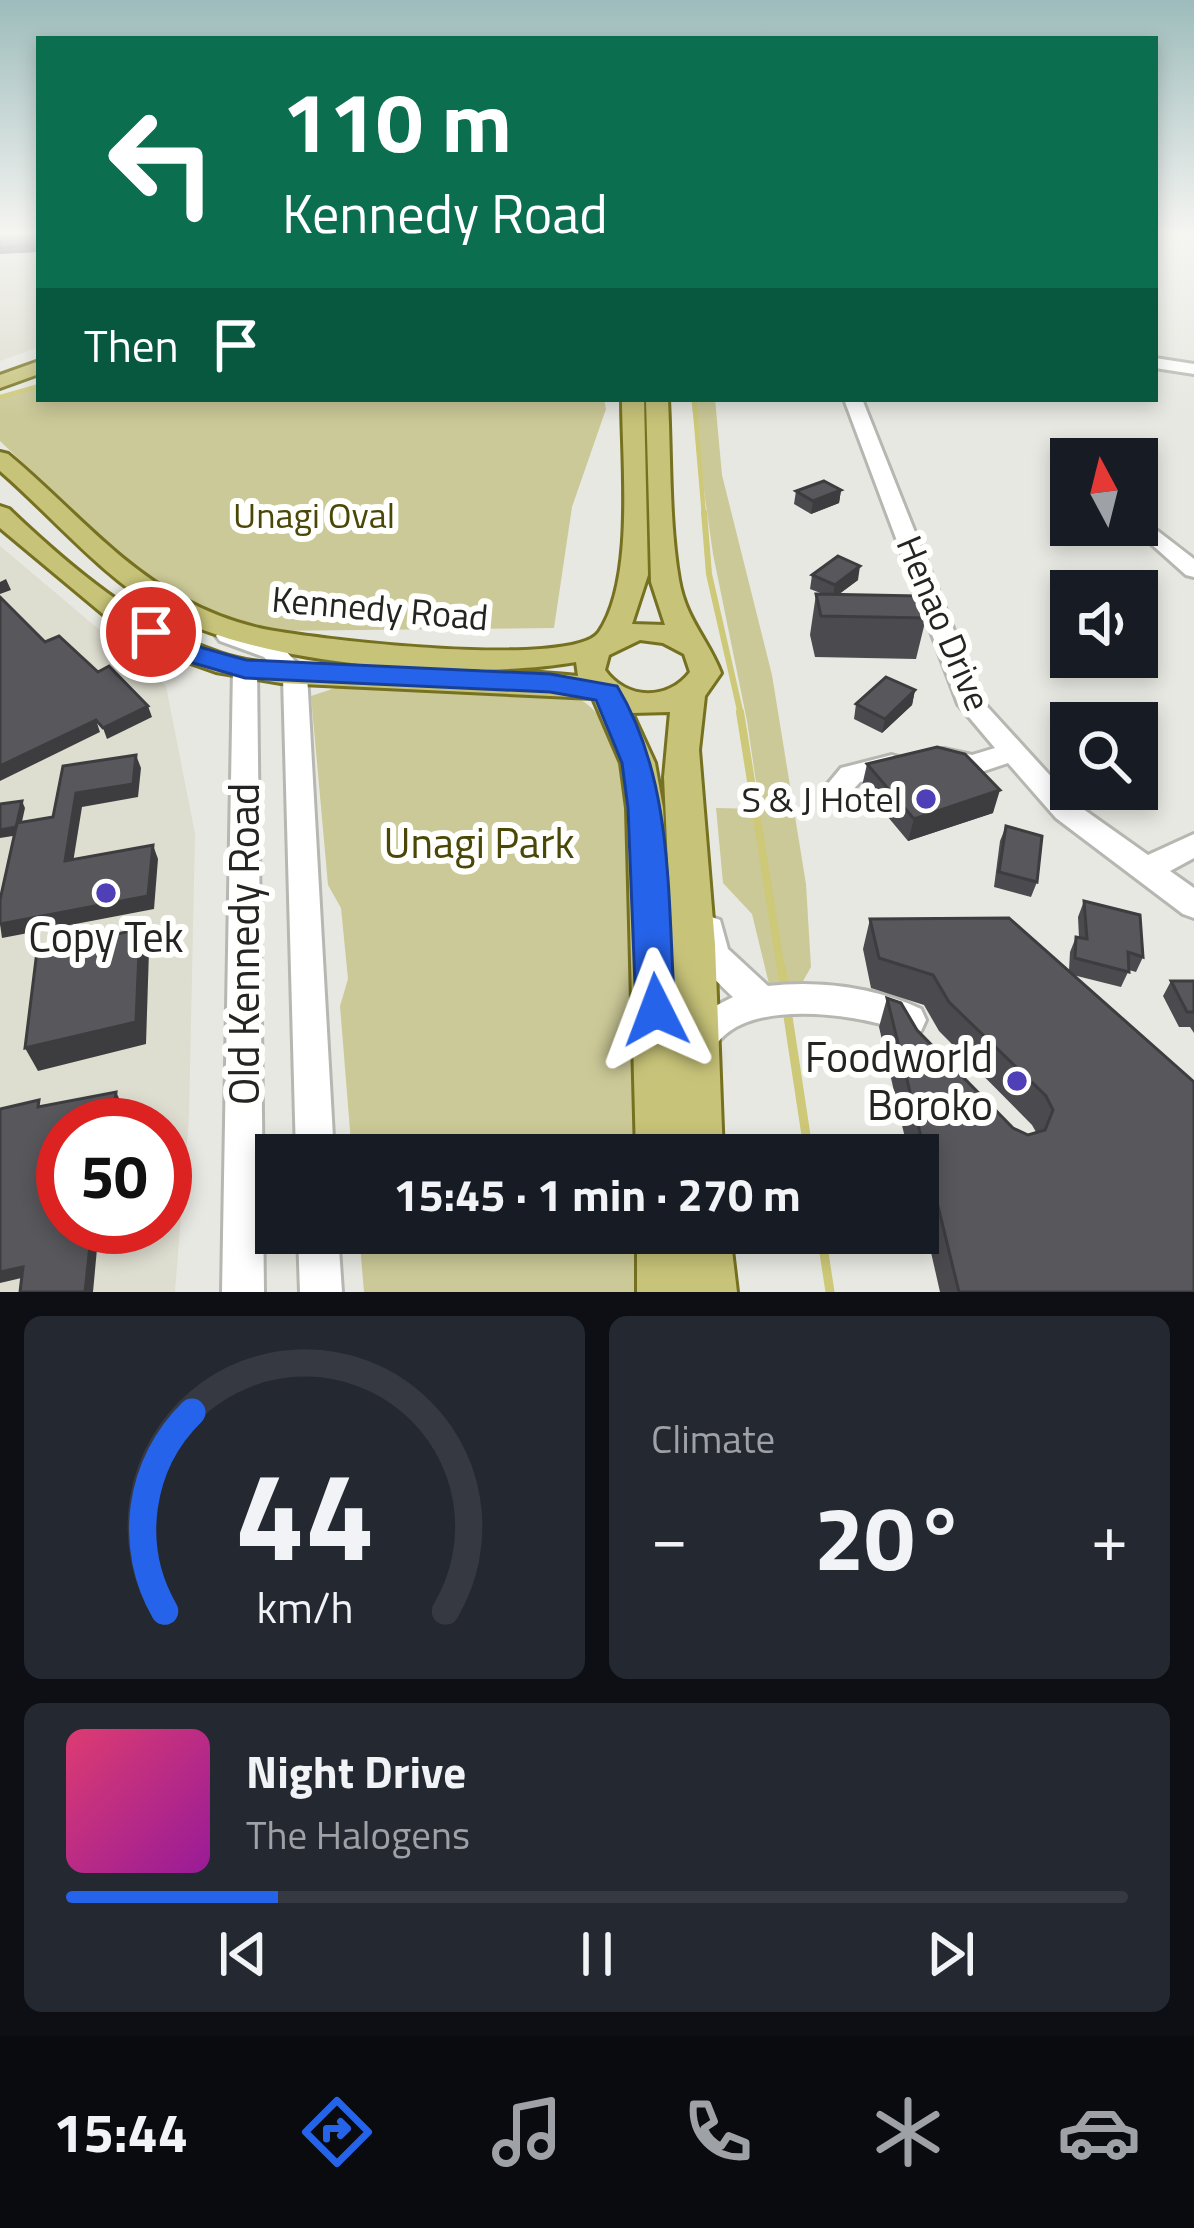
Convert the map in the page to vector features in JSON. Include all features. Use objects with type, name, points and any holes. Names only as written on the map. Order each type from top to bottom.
[{"type":"main road","points":[[0,382],[36,368]]},
{"type":"main road","points":[[633,402],[634,575],[590,670],[605,691],[638,763],[659,1134]]},
{"type":"main road","points":[[657,402],[665,582],[684,640]]},
{"type":"main road","name":"Kennedy Road","points":[[0,459],[169,604],[222,629],[280,645],[373,652],[532,658],[604,644]]},
{"type":"main road","name":"Kennedy Road","points":[[0,514],[117,610],[193,654],[245,669],[295,674],[550,683],[605,691]]},
{"type":"main road","points":[[604,644],[640,632],[684,640],[697,649],[706,673],[689,694],[679,739],[683,845],[693,914],[698,1134]]},
{"type":"main road","points":[[605,691],[648,704],[689,694]]},
{"type":"main road","points":[[662,1254],[663,1292]]},
{"type":"main road","points":[[707,1254],[711,1292]]},
{"type":"street","points":[[1158,363],[1194,369]]},
{"type":"street","name":"Henao Drive","points":[[854,402],[971,704],[1066,811],[1194,905]]},
{"type":"street","points":[[1158,539],[1194,570]]},
{"type":"street","points":[[222,629],[226,636],[272,652],[295,674]]},
{"type":"street","name":"Old Kennedy Road","points":[[242,1292],[245,669]]},
{"type":"street","name":"Old Kennedy Road","points":[[295,674],[314,1134]]},
{"type":"street","points":[[840,786],[851,775],[931,755],[971,765],[1010,753]]},
{"type":"street","points":[[1149,868],[1194,844]]},
{"type":"street","points":[[683,845],[699,860],[712,955],[760,1002]]},
{"type":"street","points":[[695,1073],[702,1030],[760,1002],[883,1007],[908,1018],[923,1045]]},
{"type":"street","points":[[319,1254],[321,1292]]},
{"type":"shaded area","points":[[0,295],[36,295],[36,348],[0,361]]},
{"type":"shaded area","points":[[0,546],[166,686],[195,834],[189,1098],[36,1098],[36,1254],[178,1254],[175,1292],[0,1292]]},
{"type":"green space","name":"Unagi Oval","points":[[36,387],[36,402],[605,402],[606,409],[572,507],[554,628],[261,631],[157,591],[0,441],[0,397]]},
{"type":"green space","points":[[691,402],[715,402],[722,475],[772,675],[806,884],[811,967],[798,990],[769,984],[752,914],[723,883],[716,808],[760,809],[713,554]]},
{"type":"green space","name":"Unagi Park","points":[[335,688],[563,692],[601,718],[631,791],[635,1134],[350,1134],[340,1006],[348,979],[341,908],[328,885],[311,696]]},
{"type":"green space","points":[[361,1254],[637,1254],[637,1292],[364,1292]]},
{"type":"building","points":[[824,481],[841,490],[813,501],[796,491]]},
{"type":"building","points":[[838,556],[860,566],[835,585],[812,575]]},
{"type":"building","points":[[816,594],[918,596],[926,618],[821,616]]},
{"type":"building","points":[[0,597],[45,642],[59,636],[98,672],[109,666],[148,706],[103,728],[96,720],[0,766]]},
{"type":"building","points":[[886,677],[915,690],[885,719],[856,704]]},
{"type":"building","points":[[937,747],[965,754],[1000,790],[914,819],[867,764]]},
{"type":"building","points":[[136,755],[133,784],[76,793],[65,861],[153,845],[148,896],[0,924],[0,900],[17,823],[53,817],[63,766]]},
{"type":"building","points":[[22,801],[16,827],[0,830],[0,804]]},
{"type":"building","points":[[1006,826],[1042,836],[1037,882],[999,872]]},
{"type":"building","points":[[1084,901],[1140,915],[1143,957],[1128,952],[1129,972],[1075,958],[1076,937],[1087,939]]},
{"type":"building","name":"Foodworld Boroko","points":[[1009,918],[1194,1082],[1194,1292],[959,1292],[939,1210],[939,1134],[920,1134],[887,998],[901,1003],[917,1030],[1013,1128],[1028,1135],[1045,1130],[1053,1110],[1046,1096],[949,1002],[933,975],[879,958],[870,919]]},
{"type":"building","points":[[140,929],[136,1022],[25,1048],[37,951]]},
{"type":"building","points":[[1171,981],[1194,981],[1194,1012],[1187,1012]]},
{"type":"building","points":[[116,1092],[115,1098],[85,1098]]},
{"type":"building","points":[[36,1101],[36,1254],[89,1254],[85,1292],[20,1292],[23,1267],[0,1272],[0,1109]]},
{"type":"waterway","points":[[0,397],[36,387]]},
{"type":"waterway","points":[[694,402],[704,515]]},
{"type":"waterway","points":[[704,512],[709,574],[741,715]]},
{"type":"waterway","points":[[740,712],[781,969]]},
{"type":"waterway","points":[[781,966],[785,991]]},
{"type":"waterway","points":[[787,1010],[806,1134]]},
{"type":"waterway","points":[[824,1254],[830,1292]]},
{"type":"place","name":"S & J Hotel","points":[[926,799]]},
{"type":"place","name":"Copy Tek","points":[[106,893]]},
{"type":"place","name":"Foodworld Boroko","points":[[1017,1081]]},
{"type":"route","points":[[151,632],[193,654],[245,669],[602,689],[638,763],[656,1010]]}]
